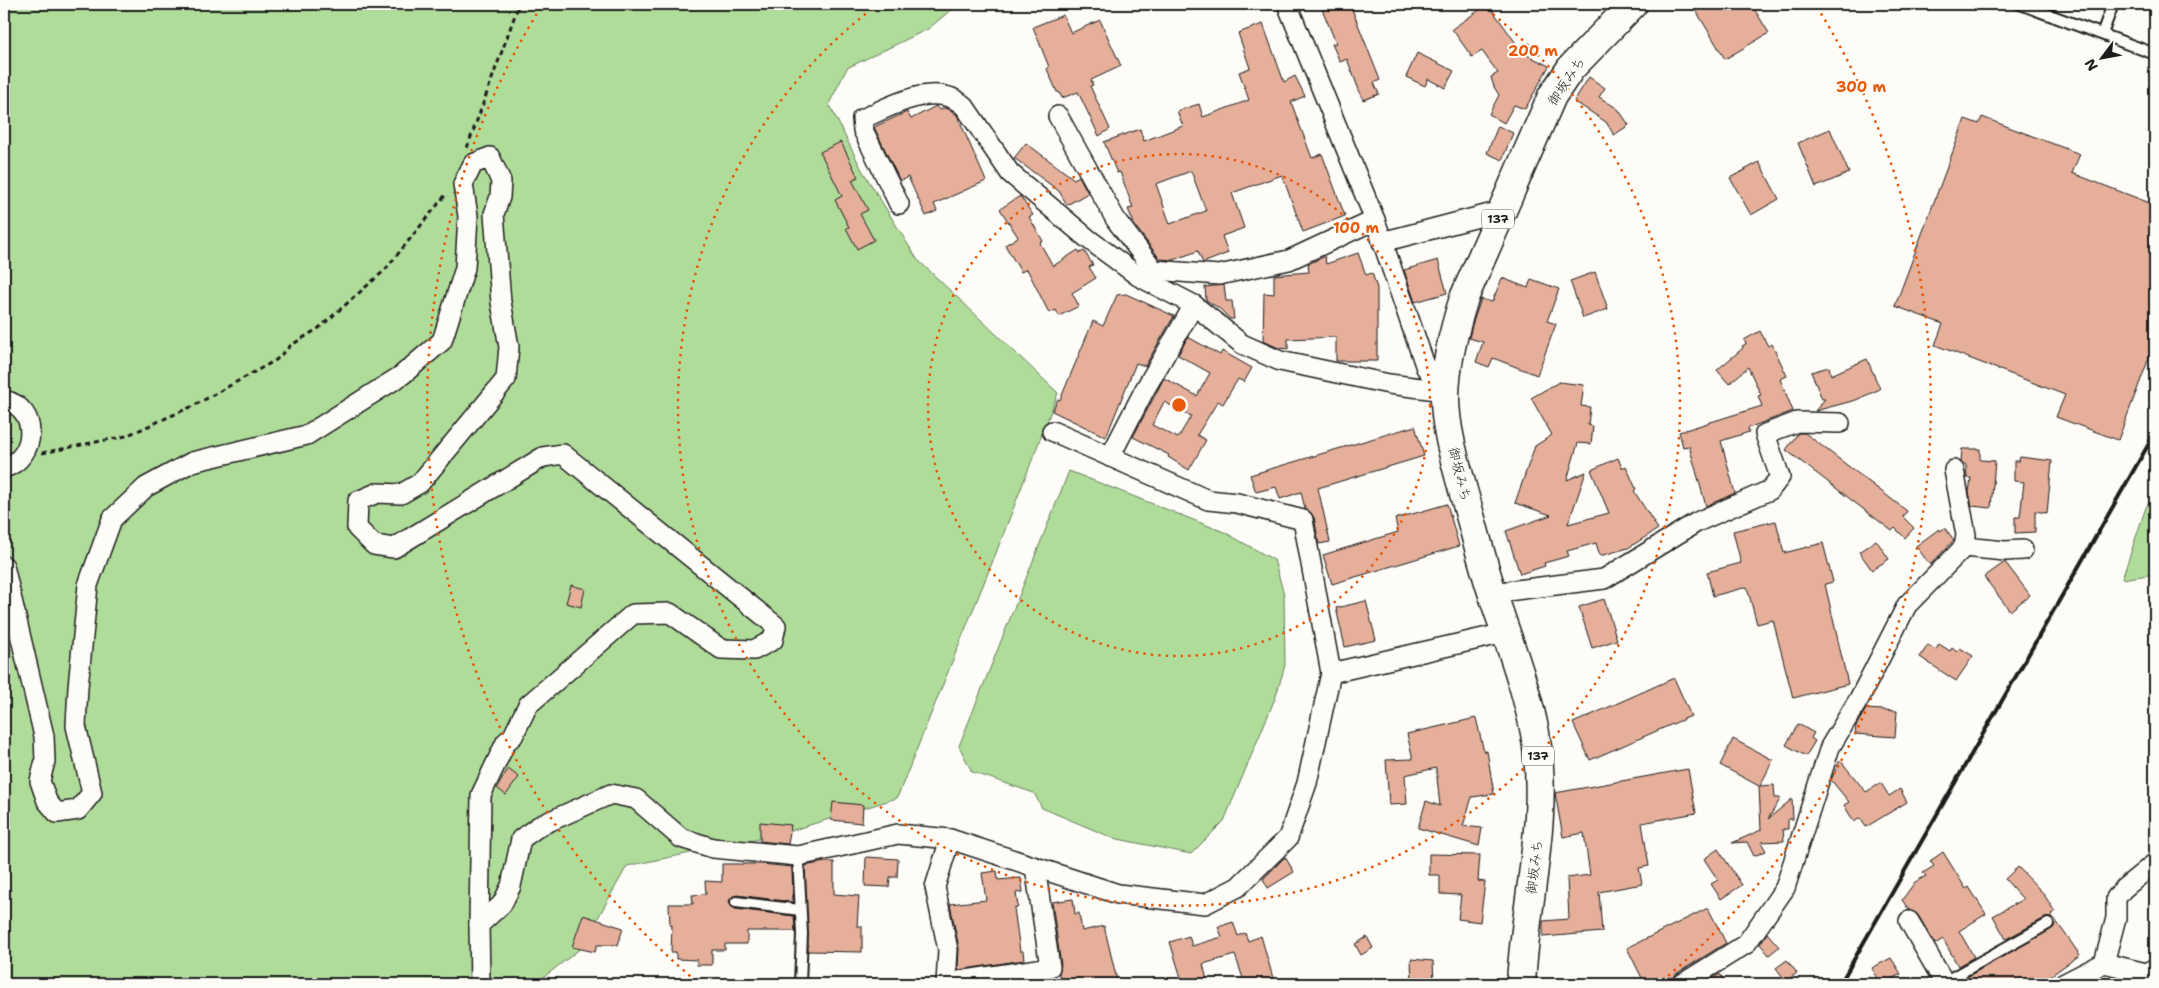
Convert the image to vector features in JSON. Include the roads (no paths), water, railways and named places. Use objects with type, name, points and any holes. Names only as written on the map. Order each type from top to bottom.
[{"type":"highway","name":"御坂みち","points":[[1521,984],[1523,949],[1536,857],[1540,811],[1540,772],[1534,732],[1456,466],[1445,391],[1453,331],[1464,298],[1552,96],[1571,68],[1633,4]]},
{"type":"street","points":[[1287,4],[1375,220],[1426,368],[1445,391]]},
{"type":"street","points":[[899,204],[863,130],[862,119],[912,97],[943,95],[957,98],[1010,173],[1088,238],[1138,276],[1194,305],[1242,344],[1280,360],[1389,384],[1445,391]]},
{"type":"street","points":[[1058,116],[1116,220],[1154,270],[1219,275],[1289,260],[1375,220]]},
{"type":"street","points":[[4,566],[44,736],[45,761],[40,781],[47,802],[57,813],[78,810],[92,793],[76,726],[88,586],[112,519],[146,487],[192,462],[307,435],[402,375],[442,342],[465,268],[468,216],[462,184],[473,164],[490,157],[501,181],[500,197],[494,214],[500,292],[510,347],[506,379],[420,483],[401,494],[377,493],[358,501],[358,528],[374,545],[394,548],[544,458],[563,454],[776,626],[772,640],[754,650],[721,649],[670,613],[632,614],[528,705],[514,736],[506,742],[481,795],[480,984]]},
{"type":"street","points":[[1382,242],[1501,212]]},
{"type":"street","points":[[1110,457],[1145,389],[1194,305]]},
{"type":"street","points":[[4,400],[21,409],[27,418],[31,432],[29,445],[22,458],[4,468]]},
{"type":"street","points":[[1492,593],[1604,579],[1697,522],[1770,490],[1780,477],[1765,434],[1796,422],[1840,423]]},
{"type":"street","points":[[479,925],[502,904],[511,886],[520,839],[540,826],[611,794],[636,800],[681,838],[713,848],[798,856],[898,834],[950,839],[1118,894],[1205,904],[1238,887],[1288,838],[1307,783],[1331,674],[1303,520],[1238,503],[1208,500],[1052,431]]},
{"type":"street","points":[[1682,984],[1746,944],[1785,888],[1830,747],[1859,699],[1907,605],[1964,547],[1966,535],[1954,470]]},
{"type":"street","points":[[1964,547],[2005,551],[2023,550]]},
{"type":"street","points":[[1331,674],[1506,633]]},
{"type":"street","points":[[950,839],[935,887],[948,950],[946,984],[1050,968],[1035,867]]},
{"type":"street","points":[[2104,963],[2116,918],[2116,898],[2123,889],[2155,863]]},
{"type":"street","points":[[1909,921],[1945,983]]},
{"type":"street","points":[[2064,984],[2104,963],[2146,973],[2155,968]]},
{"type":"lane","points":[[2020,4],[2155,54]]},
{"type":"lane","points":[[2102,34],[2113,4]]},
{"type":"lane","points":[[798,856],[800,984]]},
{"type":"lane","points":[[736,902],[800,910]]},
{"type":"lane","points":[[1945,983],[2048,924]]},
{"type":"railway","points":[[1840,984],[2155,433]]}]
